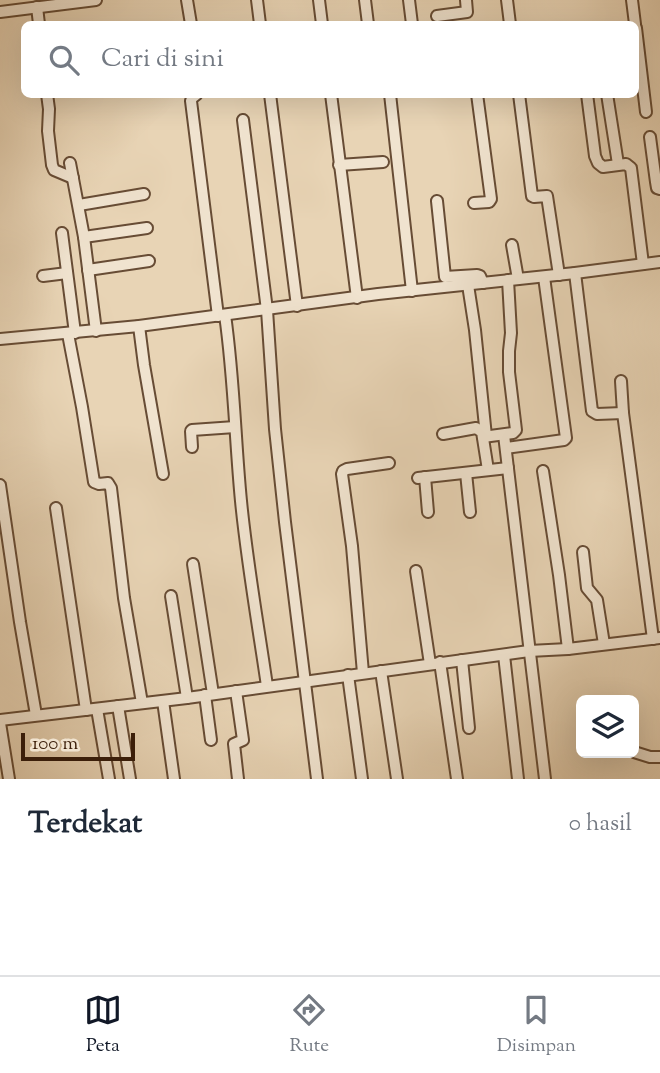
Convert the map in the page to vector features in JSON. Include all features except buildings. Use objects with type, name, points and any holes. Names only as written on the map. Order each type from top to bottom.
[{"type":"street","points":[[0,12],[96,0]]},
{"type":"street","points":[[187,0],[190,21]]},
{"type":"street","points":[[257,0],[260,21]]},
{"type":"street","points":[[319,0],[322,21]]},
{"type":"street","points":[[365,0],[368,21]]},
{"type":"street","points":[[409,0],[412,21]]},
{"type":"street","points":[[466,0],[468,21]]},
{"type":"street","points":[[507,0],[510,21]]},
{"type":"street","points":[[632,0],[634,21]]},
{"type":"street","points":[[37,7],[39,21]]},
{"type":"street","points":[[437,16],[467,12]]},
{"type":"street","points":[[639,57],[646,111]]},
{"type":"street","points":[[48,98],[52,165],[54,170],[73,178]]},
{"type":"street","points":[[192,98],[222,316],[231,362],[241,502],[252,595],[267,686]]},
{"type":"street","points":[[270,98],[296,306]]},
{"type":"street","points":[[331,98],[357,298]]},
{"type":"street","points":[[390,98],[412,291]]},
{"type":"street","points":[[474,203],[489,202],[491,199],[478,98]]},
{"type":"street","points":[[520,98],[532,195],[547,196],[559,275]]},
{"type":"street","points":[[587,98],[598,163],[603,167],[626,164],[631,168],[643,264]]},
{"type":"street","points":[[608,98],[618,164]]},
{"type":"street","points":[[590,121],[611,117]]},
{"type":"street","points":[[243,120],[267,310],[278,456],[317,779]]},
{"type":"street","points":[[650,137],[657,188],[660,189]]},
{"type":"street","points":[[339,165],[383,162]]},
{"type":"street","points":[[71,163],[96,331]]},
{"type":"street","points":[[79,205],[144,194]]},
{"type":"street","points":[[436,201],[445,277],[477,275],[483,283]]},
{"type":"street","points":[[84,237],[147,228]]},
{"type":"street","points":[[62,233],[72,333],[94,482],[108,483],[111,488],[124,598],[142,703]]},
{"type":"street","points":[[484,437],[504,435],[516,430],[509,372],[512,244]]},
{"type":"street","points":[[88,270],[149,261]]},
{"type":"street","points":[[0,339],[139,326],[660,262]]},
{"type":"street","points":[[43,276],[67,273]]},
{"type":"street","points":[[575,273],[592,411],[597,414],[623,413]]},
{"type":"street","points":[[506,448],[566,438],[544,276]]},
{"type":"street","points":[[468,285],[475,330],[488,470]]},
{"type":"street","points":[[139,326],[163,474]]},
{"type":"street","points":[[9,779],[0,721],[529,651],[658,639],[623,413],[621,381]]},
{"type":"street","points":[[192,447],[192,430],[235,427]]},
{"type":"street","points":[[443,434],[476,428],[484,437]]},
{"type":"street","points":[[504,435],[545,779]]},
{"type":"street","points":[[363,673],[352,546],[342,474],[347,469],[389,463]]},
{"type":"street","points":[[428,512],[421,478],[508,468]]},
{"type":"street","points":[[544,471],[568,649]]},
{"type":"street","points":[[466,472],[470,512]]},
{"type":"street","points":[[0,485],[36,715]]},
{"type":"street","points":[[56,508],[92,710],[108,779]]},
{"type":"street","points":[[583,552],[587,588],[597,600],[604,644]]},
{"type":"street","points":[[193,564],[209,694],[211,740]]},
{"type":"street","points":[[416,571],[457,779]]},
{"type":"street","points":[[171,596],[187,698]]},
{"type":"street","points":[[504,655],[519,779]]},
{"type":"street","points":[[463,660],[469,728]]},
{"type":"street","points":[[381,671],[397,779]]},
{"type":"street","points":[[348,675],[362,779]]},
{"type":"street","points":[[236,691],[243,740],[234,744],[238,779]]},
{"type":"street","points":[[163,701],[174,779]]},
{"type":"street","points":[[118,706],[130,779]]},
{"type":"street","points":[[639,754],[660,757]]}]
